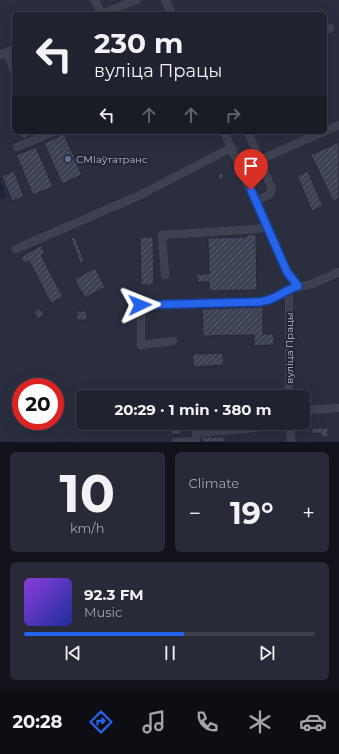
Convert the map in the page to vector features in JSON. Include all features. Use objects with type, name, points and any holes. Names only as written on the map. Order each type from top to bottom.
[{"type":"street","points":[[95,0],[101,12]]},
{"type":"street","points":[[107,12],[136,0]]},
{"type":"street","points":[[166,0],[171,12]]},
{"type":"street","points":[[7,52],[12,65]]},
{"type":"street","points":[[327,131],[339,125]]},
{"type":"street","points":[[17,147],[48,134]]},
{"type":"street","points":[[225,134],[287,272],[298,286]]},
{"type":"street","points":[[249,134],[272,189],[270,194],[256,201]]},
{"type":"street","points":[[241,168],[319,134]]},
{"type":"street","points":[[16,249],[138,196],[231,148]]},
{"type":"street","points":[[165,275],[162,235],[258,229],[266,226]]},
{"type":"street","points":[[173,341],[141,345],[140,305],[259,302],[271,300],[289,289],[312,284],[339,272]]},
{"type":"street","name":"вуліца Працы","points":[[289,289],[289,390]]},
{"type":"street","points":[[310,410],[339,408]]},
{"type":"street","points":[[176,442],[196,440],[196,433],[231,430]]},
{"type":"street","points":[[290,430],[291,442]]},
{"type":"water","points":[[0,179],[7,197],[0,199]]},
{"type":"building","points":[[20,134],[34,134],[22,139]]},
{"type":"building","points":[[64,134],[82,175],[62,184],[44,143]]},
{"type":"building","points":[[339,142],[339,198],[333,201],[311,155]]},
{"type":"building","points":[[36,147],[53,187],[33,195],[16,155]]},
{"type":"building","points":[[14,171],[24,197],[12,201],[2,176]]},
{"type":"building","points":[[308,171],[323,206],[312,211],[297,176]]},
{"type":"building","points":[[223,173],[224,179],[219,180],[218,174]]},
{"type":"building","points":[[256,234],[257,290],[209,291],[209,282],[197,282],[197,274],[209,274],[208,238],[246,237],[246,235]]},
{"type":"building","points":[[75,237],[84,261],[80,263],[71,238]]},
{"type":"building","points":[[140,237],[153,237],[154,285],[141,285]]},
{"type":"building","points":[[41,245],[45,253],[41,255],[63,297],[51,303],[29,261],[24,263],[21,257]]},
{"type":"building","points":[[95,268],[105,287],[85,298],[74,279]]},
{"type":"building","points":[[263,307],[263,334],[274,334],[274,345],[254,346],[254,335],[203,336],[202,309]]},
{"type":"building","points":[[40,308],[44,315],[38,319],[34,312]]},
{"type":"building","points":[[77,311],[87,311],[87,320],[77,320]]},
{"type":"building","points":[[223,353],[224,365],[193,367],[193,354]]},
{"type":"building","points":[[312,428],[328,428],[328,437],[321,437],[321,433],[312,434]]},
{"type":"building","points":[[172,430],[181,430],[181,434],[172,435]]},
{"type":"building","points":[[202,437],[225,437],[225,442],[202,442]]},
{"type":"place","name":"СМІаўтатранс","points":[[68,159]]},
{"type":"route","points":[[140,305],[259,302],[271,300],[280,296],[289,289],[298,286],[292,281],[287,272],[251,190]]}]
